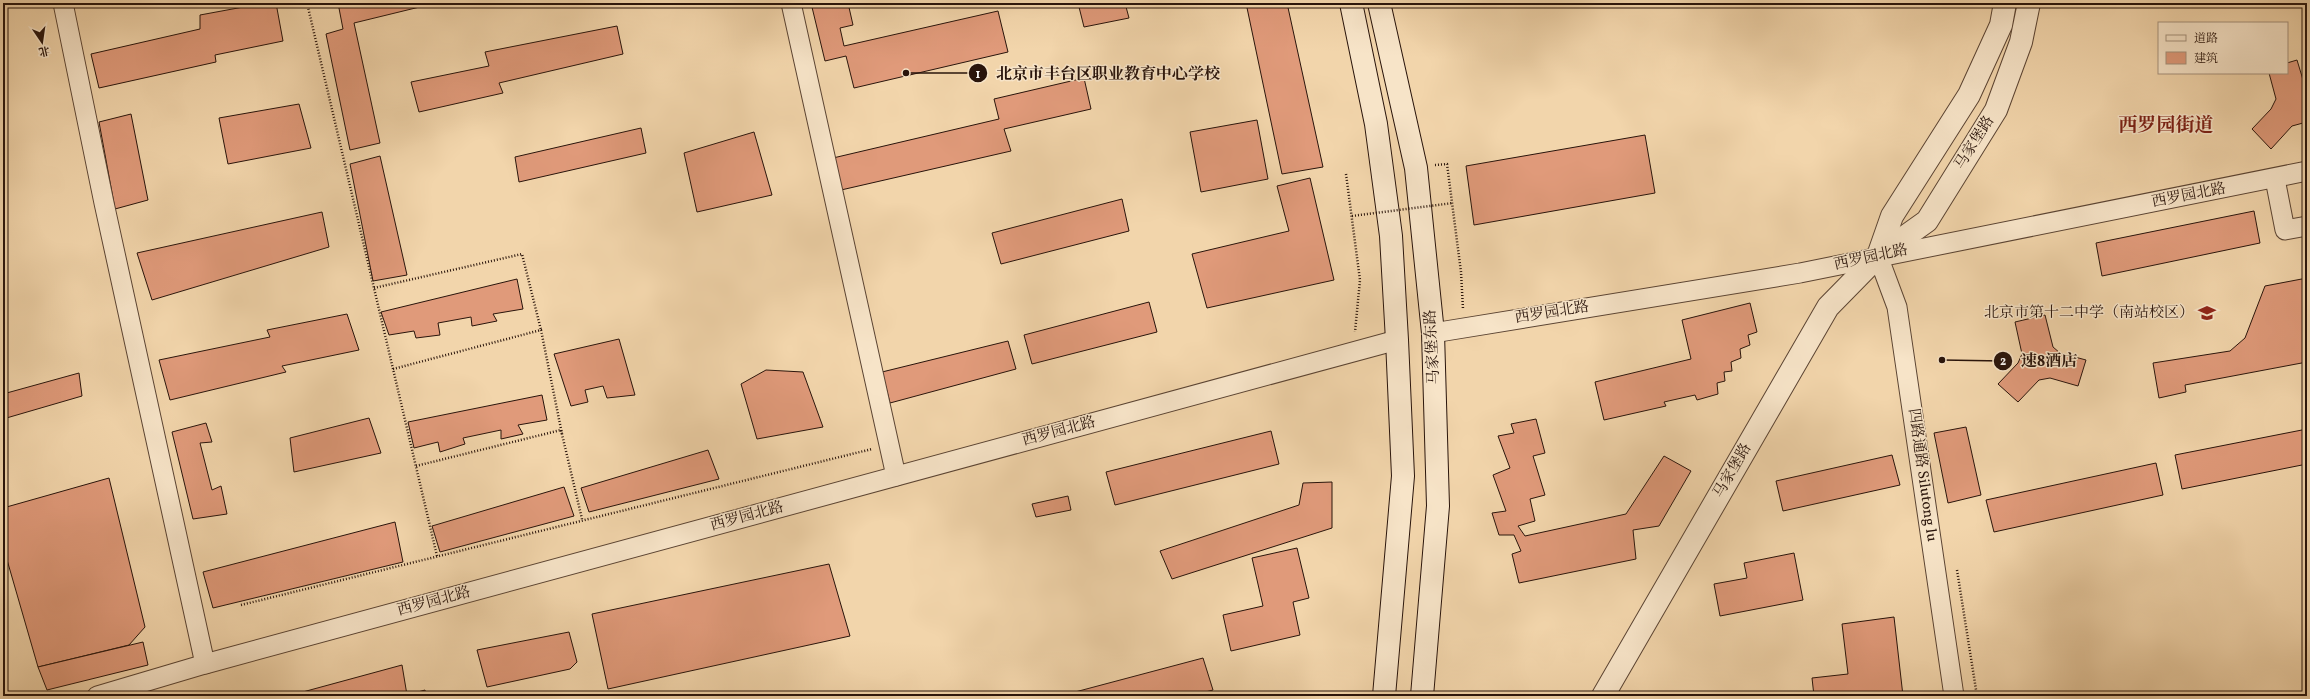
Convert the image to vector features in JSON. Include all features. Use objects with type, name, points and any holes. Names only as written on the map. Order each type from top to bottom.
[{"type":"main road","points":[[1351,3],[1376,124],[1390,228],[1397,340],[1403,476],[1384,696]]},
{"type":"main road","name":"马家堡东路","points":[[1379,3],[1416,168],[1433,333],[1438,506],[1422,696]]},
{"type":"main road","name":"马家堡路","points":[[1878,256],[1892,216],[1969,95],[2001,25],[2005,3]]},
{"type":"main road","name":"马家堡路","points":[[1603,696],[1828,307],[1878,256],[1927,222],[1996,110],[2021,42],[2029,3]]},
{"type":"street","points":[[791,3],[896,476]]},
{"type":"street","points":[[67,4],[104,203],[205,664]]},
{"type":"street","name":"西罗园北路","points":[[1433,333],[1800,273],[1878,256],[2275,179],[2307,171]]},
{"type":"street","points":[[2275,179],[2285,230],[2307,226]]},
{"type":"street","name":"四路通路 Silutong lu","points":[[1878,256],[1897,307],[1954,696]]},
{"type":"street","name":"西罗园北路","points":[[97,696],[205,664],[1397,340]]},
{"type":"path","points":[[307,3],[437,556]]},
{"type":"path","points":[[1447,164],[1461,272],[1463,328]]},
{"type":"path","points":[[1346,174],[1360,280],[1353,352]]},
{"type":"path","points":[[1352,216],[1453,203]]},
{"type":"path","points":[[374,288],[522,254],[541,330],[562,434],[582,520]]},
{"type":"path","points":[[393,369],[541,330]]},
{"type":"path","points":[[416,466],[561,430],[562,434]]},
{"type":"path","points":[[241,605],[889,445]]},
{"type":"path","points":[[1957,570],[1977,696]]},
{"type":"building","points":[[265,3],[276,3],[283,41],[215,55],[216,62],[99,88],[91,54],[200,29],[200,15]]},
{"type":"building","points":[[338,3],[436,3],[354,23],[380,143],[350,150],[326,34],[343,29]]},
{"type":"building","points":[[811,3],[848,3],[853,25],[840,28],[844,46],[998,11],[1008,52],[854,88],[846,56],[825,61]]},
{"type":"building","points":[[1078,3],[1125,3],[1129,18],[1084,27]]},
{"type":"building","points":[[1246,3],[1287,3],[1323,167],[1282,174]]},
{"type":"building","points":[[617,26],[623,54],[499,83],[503,93],[419,112],[411,82],[489,66],[485,52]]},
{"type":"building","points":[[2297,60],[2307,93],[2307,124],[2303,123],[2292,126],[2271,149],[2252,129],[2271,109],[2276,99],[2269,74],[2288,74],[2288,63]]},
{"type":"building","points":[[1084,78],[1091,109],[1004,129],[1011,151],[841,190],[833,158],[999,119],[994,99]]},
{"type":"building","points":[[299,104],[311,148],[228,164],[219,118]]},
{"type":"building","points":[[131,114],[148,200],[115,209],[99,122]]},
{"type":"building","points":[[1257,120],[1268,179],[1201,192],[1190,132]]},
{"type":"building","points":[[641,128],[646,153],[519,182],[515,157]]},
{"type":"building","points":[[754,132],[772,195],[697,212],[684,153]]},
{"type":"building","points":[[1645,135],[1655,193],[1474,225],[1466,166]]},
{"type":"building","points":[[380,156],[407,275],[373,281],[350,164]]},
{"type":"building","points":[[1310,178],[1334,280],[1207,308],[1192,254],[1289,231],[1277,186]]},
{"type":"building","points":[[1122,199],[1129,231],[1001,264],[992,233]]},
{"type":"building","points":[[2254,211],[2260,243],[2102,276],[2096,243]]},
{"type":"building","points":[[322,212],[329,247],[152,300],[137,253]]},
{"type":"building","points":[[2307,278],[2307,362],[2185,385],[2186,392],[2159,398],[2153,363],[2230,351],[2245,338],[2265,286]]},
{"type":"building","points":[[517,279],[523,309],[493,314],[497,321],[472,326],[471,317],[438,323],[440,335],[416,338],[414,331],[389,335],[381,312]]},
{"type":"building","points":[[1149,302],[1157,332],[1032,364],[1024,335]]},
{"type":"building","points":[[1750,303],[1757,332],[1748,335],[1750,345],[1740,349],[1741,358],[1731,362],[1732,371],[1724,372],[1725,381],[1717,383],[1718,394],[1697,400],[1695,395],[1664,402],[1666,406],[1604,420],[1595,382],[1691,359],[1682,320]]},
{"type":"building","points":[[347,314],[359,350],[282,366],[286,372],[170,400],[159,360],[270,337],[267,330]]},
{"type":"building","points":[[2045,315],[2053,347],[2060,353],[2086,360],[2078,386],[2050,378],[2039,380],[2018,402],[1998,384],[2018,363],[2022,354],[2015,322]]},
{"type":"building","points":[[619,339],[635,395],[607,398],[603,386],[585,390],[588,402],[571,406],[554,354]]},
{"type":"building","points":[[1008,341],[1016,369],[890,403],[882,372]]},
{"type":"building","points":[[766,370],[803,372],[823,427],[757,439],[741,384]]},
{"type":"building","points":[[79,373],[82,396],[3,419],[3,394]]},
{"type":"building","points":[[542,395],[547,420],[518,425],[523,434],[501,439],[501,430],[463,438],[465,444],[440,452],[438,442],[414,448],[408,422]]},
{"type":"building","points":[[369,418],[381,453],[294,472],[290,438]]},
{"type":"building","points":[[1536,419],[1545,453],[1533,456],[1545,495],[1530,499],[1535,521],[1518,526],[1525,536],[1626,514],[1664,456],[1691,471],[1659,526],[1633,530],[1636,559],[1519,583],[1512,554],[1521,551],[1514,535],[1499,535],[1492,513],[1506,511],[1493,475],[1510,468],[1498,436],[1514,433],[1511,424]]},
{"type":"building","points":[[206,423],[212,442],[200,443],[212,490],[221,486],[227,514],[193,519],[172,432]]},
{"type":"building","points":[[1966,427],[1981,495],[1948,503],[1934,433]]},
{"type":"building","points":[[2307,429],[2307,464],[2182,489],[2175,455]]},
{"type":"building","points":[[1271,431],[1279,464],[1115,505],[1106,472]]},
{"type":"building","points":[[708,450],[719,479],[589,512],[581,488]]},
{"type":"building","points":[[1892,455],[1900,485],[1783,511],[1776,481]]},
{"type":"building","points":[[2156,463],[2163,495],[1994,532],[1986,500]]},
{"type":"building","points":[[109,478],[145,627],[129,645],[38,667],[3,546],[3,508]]},
{"type":"building","points":[[1332,482],[1332,528],[1172,579],[1160,551],[1299,505],[1303,483]]},
{"type":"building","points":[[564,487],[574,516],[440,552],[432,526]]},
{"type":"building","points":[[1068,496],[1071,510],[1036,517],[1032,504]]},
{"type":"building","points":[[395,522],[403,562],[213,608],[203,572]]},
{"type":"building","points":[[1297,548],[1309,598],[1293,602],[1300,635],[1231,651],[1223,615],[1263,606],[1252,558]]},
{"type":"building","points":[[1794,553],[1803,600],[1720,616],[1714,584],[1747,578],[1744,563]]},
{"type":"building","points":[[829,564],[850,636],[608,689],[592,614]]},
{"type":"building","points":[[1894,617],[1903,696],[1814,696],[1812,678],[1848,674],[1842,624]]},
{"type":"building","points":[[569,632],[577,662],[570,669],[487,687],[477,650]]},
{"type":"building","points":[[143,642],[148,665],[47,690],[38,667]]},
{"type":"building","points":[[1203,658],[1213,690],[1190,696],[1060,696]]},
{"type":"building","points":[[402,665],[407,695],[425,690],[426,696],[288,696]]},
{"type":"place","name":"北京市丰台区职业教育中心学校","points":[[906,73]]},
{"type":"place","name":"北京市第十二中学（南站校区）","points":[[2207,313]]},
{"type":"place","name":"速8酒店","points":[[1942,360]]},
{"type":"district","name":"西罗园街道","points":[[2166,126]]}]
